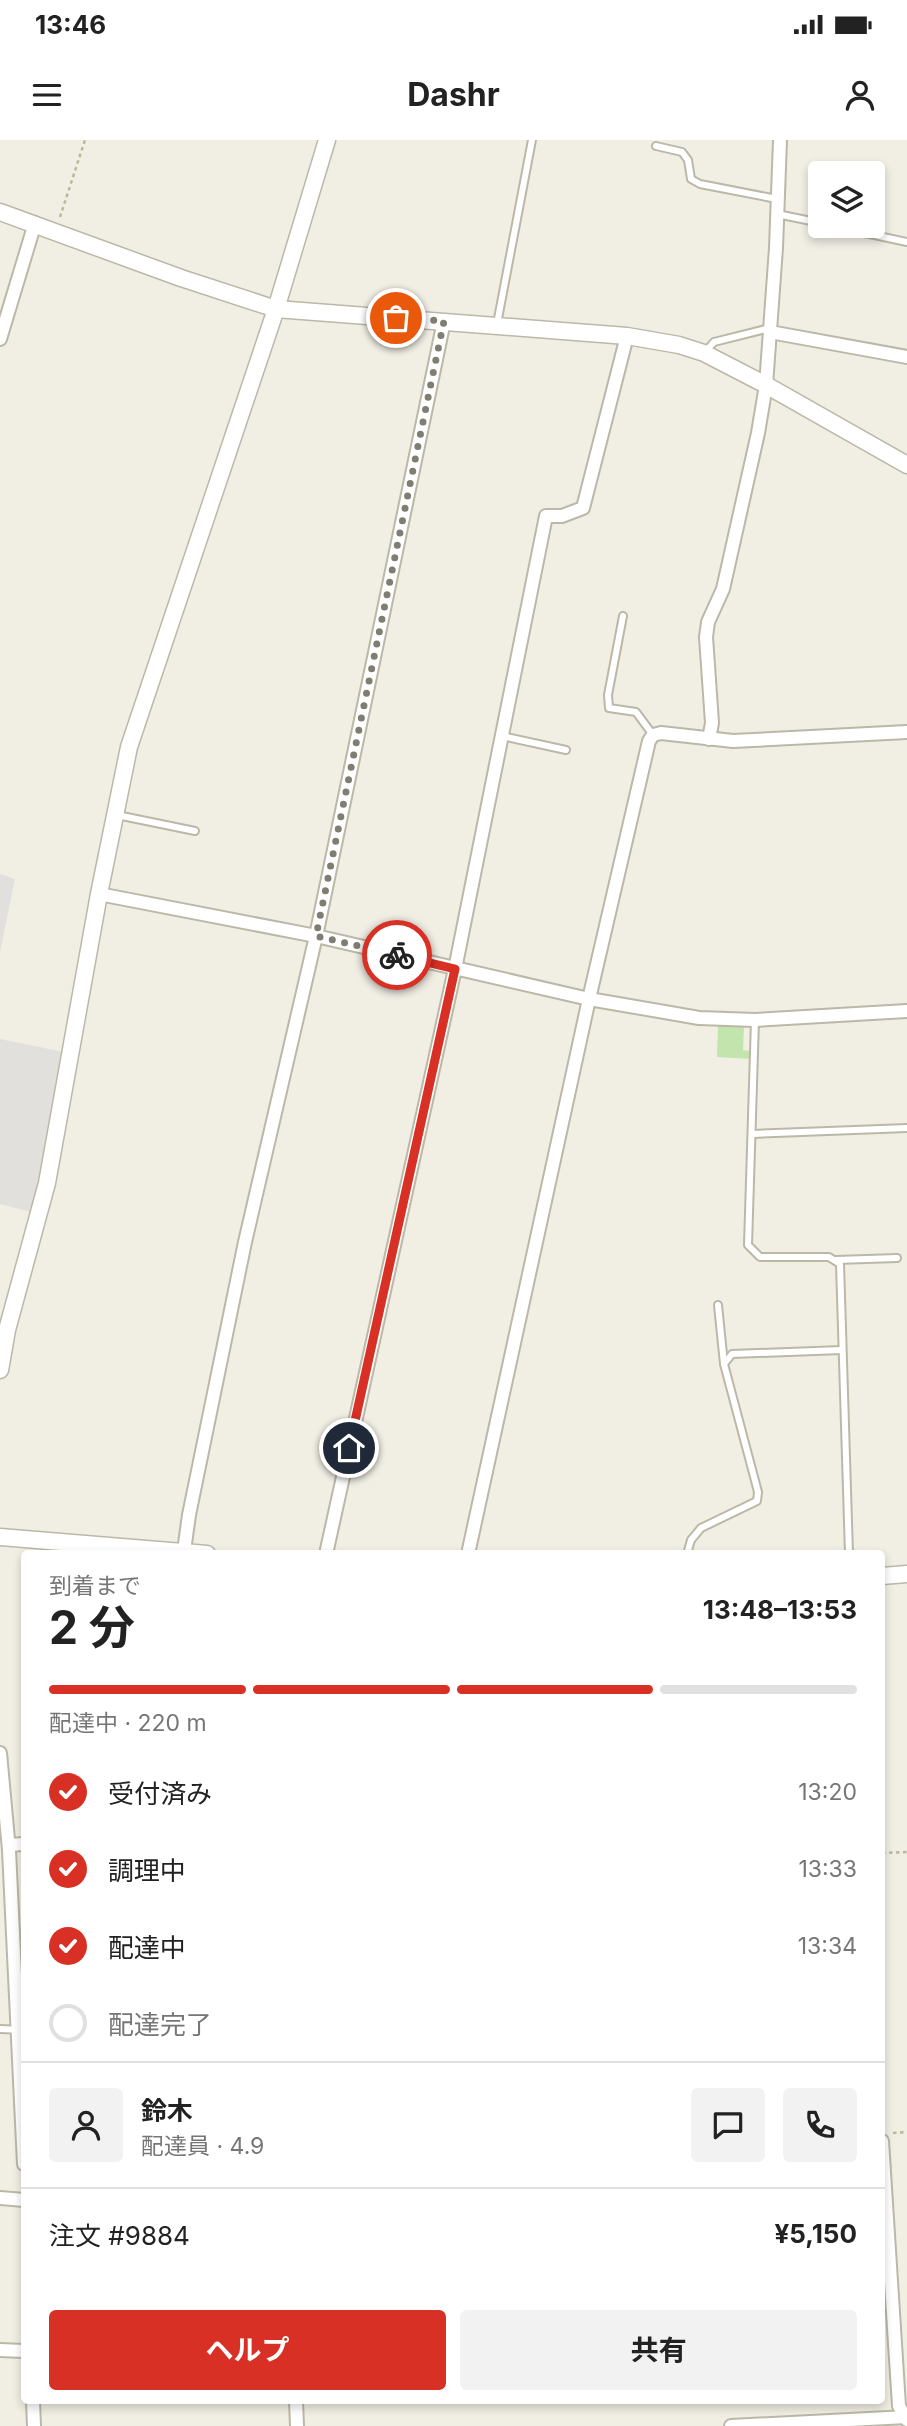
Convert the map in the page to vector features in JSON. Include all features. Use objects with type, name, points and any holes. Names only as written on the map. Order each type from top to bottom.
[{"type":"street","points":[[0,1370],[7,1330],[47,1183],[99,894],[129,747],[276,309],[327,140]]},
{"type":"street","points":[[709,739],[712,723],[706,637],[708,622],[723,589],[766,385],[778,199],[779,140]]},
{"type":"street","points":[[0,212],[181,278],[276,309],[626,336],[679,345],[704,354],[766,385],[907,466]]},
{"type":"street","points":[[0,340],[36,223]]},
{"type":"street","points":[[184,1550],[189,1515],[246,1242],[316,936],[444,321]]},
{"type":"street","points":[[770,330],[907,357]]},
{"type":"street","points":[[327,1550],[455,969],[546,516],[562,516],[583,508],[626,336]]},
{"type":"street","points":[[469,1550],[589,999],[646,752],[653,735],[661,733],[733,741],[907,732]]},
{"type":"street","points":[[99,894],[316,936],[589,999],[699,1018],[755,1020],[907,1011]]},
{"type":"street","points":[[0,1537],[171,1550]]},
{"type":"street","points":[[885,1576],[907,1574]]},
{"type":"street","points":[[0,1753],[6,1849],[19,1939],[21,2030]]},
{"type":"street","points":[[731,2426],[907,2418],[900,2406],[885,2185]]},
{"type":"street","points":[[0,2198],[21,2200]]},
{"type":"street","points":[[0,2350],[21,2351]]},
{"type":"street","points":[[33,2404],[34,2426]]},
{"type":"street","points":[[296,2404],[297,2426]]},
{"type":"lane","points":[[497,325],[532,140]]},
{"type":"lane","points":[[656,146],[682,152],[688,160],[691,179],[700,184],[778,199]]},
{"type":"lane","points":[[777,214],[808,220]]},
{"type":"lane","points":[[885,237],[907,242]]},
{"type":"lane","points":[[704,354],[714,342],[770,330]]},
{"type":"lane","points":[[623,615],[608,695],[609,708],[636,712],[653,735]]},
{"type":"lane","points":[[502,736],[566,750]]},
{"type":"lane","points":[[115,814],[195,831]]},
{"type":"lane","points":[[755,1020],[748,1245],[760,1257],[829,1258],[839,1264],[849,1550]]},
{"type":"lane","points":[[752,1134],[907,1128]]},
{"type":"lane","points":[[834,1261],[897,1258]]},
{"type":"lane","points":[[688,1550],[691,1540],[701,1528],[757,1501],[758,1492],[724,1364],[718,1305]]},
{"type":"lane","points":[[724,1364],[732,1354],[842,1350]]},
{"type":"lane","points":[[0,2029],[21,2030]]},
{"type":"path","points":[[55,231],[85,140]]},
{"type":"path","points":[[885,1853],[907,1852]]},
{"type":"green space","points":[[718,1024],[744,1026],[743,1050],[750,1051],[750,1059],[717,1057]]},
{"type":"shaded area","points":[[0,874],[15,879],[0,952]]},
{"type":"shaded area","points":[[0,1039],[64,1052],[31,1212],[0,1204]]},
{"type":"way so far","points":[[396,318],[444,321],[316,936],[397,955]]},
{"type":"route","points":[[349,1448],[455,969],[397,955]]}]
